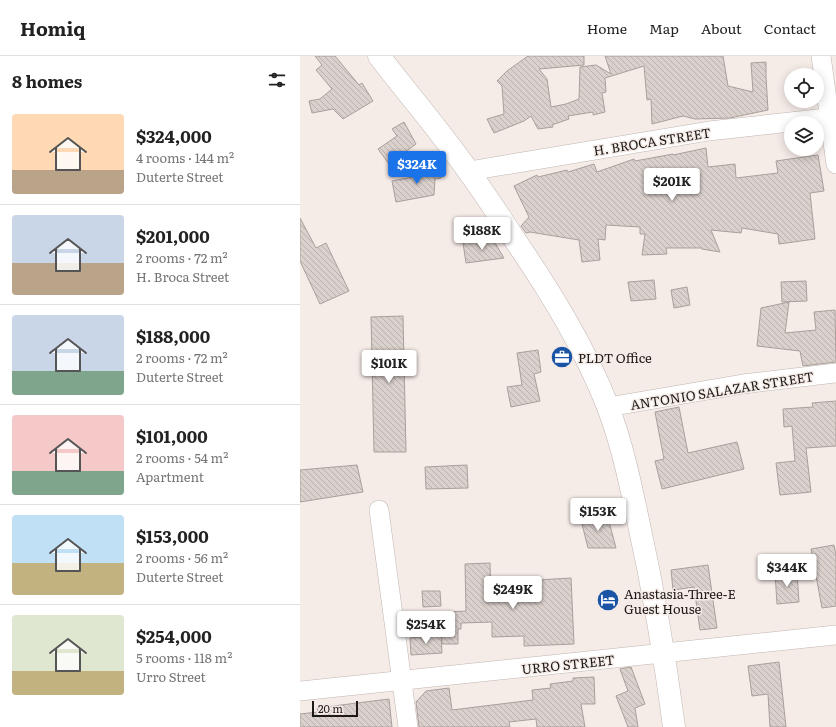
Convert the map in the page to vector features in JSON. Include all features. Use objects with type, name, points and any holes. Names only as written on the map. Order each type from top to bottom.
[{"type":"main road","points":[[379,56],[469,171],[543,280],[593,372],[621,445],[630,481],[665,654],[674,727]]},
{"type":"street","points":[[820,56],[833,117],[836,164]]},
{"type":"street","name":"H. BROCA STREET","points":[[469,171],[709,131],[833,117]]},
{"type":"street","name":"ANTONIO SALAZAR STREET","points":[[608,408],[743,384],[836,373]]},
{"type":"street","points":[[379,510],[408,727]]},
{"type":"street","name":"URRO STREET","points":[[300,691],[836,635]]},
{"type":"building","points":[[315,56],[335,56],[359,85],[362,83],[373,101],[343,119],[333,109],[312,113],[309,101],[320,99],[332,89],[316,70],[322,65]]},
{"type":"building","points":[[528,56],[584,56],[584,65],[539,69],[547,79],[551,107],[566,104],[579,99],[580,67],[596,65],[611,74],[605,56],[723,56],[728,86],[753,92],[751,63],[766,62],[768,110],[730,118],[695,119],[683,116],[652,124],[651,99],[647,100],[644,66],[605,78],[606,92],[602,93],[605,112],[593,115],[593,112],[568,116],[569,119],[552,125],[553,127],[538,129],[531,116],[524,121],[494,133],[487,119],[504,114],[502,86],[497,81],[507,71]]},
{"type":"building","points":[[404,122],[416,144],[389,164],[378,149],[397,136],[392,129]]},
{"type":"building","points":[[706,148],[708,167],[735,164],[736,178],[778,173],[776,161],[818,156],[824,191],[810,193],[815,239],[779,244],[778,234],[742,228],[741,233],[711,230],[720,252],[702,248],[666,248],[667,254],[642,255],[645,234],[640,234],[640,227],[606,225],[605,240],[598,239],[600,260],[582,262],[579,240],[530,232],[526,233],[521,226],[529,217],[514,186],[537,175],[538,177],[567,170],[568,172],[594,164],[597,172],[634,159],[635,161]]},
{"type":"building","points":[[441,166],[441,178],[435,179],[434,195],[396,202],[392,181],[423,175],[419,169]]},
{"type":"building","points":[[300,218],[316,248],[326,243],[349,291],[320,304],[300,261]]},
{"type":"building","points":[[492,238],[504,258],[466,263],[463,243]]},
{"type":"building","points":[[654,280],[656,299],[631,301],[628,282]]},
{"type":"building","points":[[806,281],[807,301],[782,302],[781,282]]},
{"type":"building","points":[[687,287],[690,305],[674,308],[671,290]]},
{"type":"building","points":[[789,302],[785,333],[816,330],[814,312],[835,310],[836,362],[803,366],[800,351],[757,346],[761,308]]},
{"type":"building","points":[[403,316],[406,452],[374,452],[371,317]]},
{"type":"building","points":[[538,350],[541,372],[534,374],[540,401],[511,407],[507,387],[522,385],[517,353]]},
{"type":"building","points":[[836,401],[836,446],[806,448],[811,492],[780,495],[776,463],[795,461],[792,426],[784,427],[783,409],[813,407],[812,403]]},
{"type":"building","points":[[679,407],[688,453],[737,442],[744,469],[662,489],[655,461],[664,459],[655,412]]},
{"type":"building","points":[[357,465],[363,492],[300,502],[300,470]]},
{"type":"building","points":[[467,465],[468,488],[426,489],[425,467]]},
{"type":"building","points":[[607,514],[616,548],[588,548],[580,516]]},
{"type":"building","points":[[834,545],[836,555],[836,606],[822,608],[811,549]]},
{"type":"building","points":[[490,563],[491,598],[522,597],[521,581],[571,578],[574,644],[524,646],[524,636],[492,637],[492,622],[461,623],[461,629],[458,629],[458,644],[442,644],[441,624],[427,624],[426,613],[466,611],[465,564]]},
{"type":"building","points":[[708,565],[717,628],[700,630],[694,587],[673,590],[671,570]]},
{"type":"building","points":[[797,572],[799,602],[777,604],[775,573]]},
{"type":"building","points":[[422,591],[440,591],[441,606],[423,607]]},
{"type":"building","points":[[441,635],[442,653],[411,655],[410,638]]},
{"type":"building","points":[[779,662],[786,727],[770,727],[768,694],[752,696],[748,666]]},
{"type":"building","points":[[631,667],[645,704],[635,708],[638,727],[628,727],[616,696],[628,691],[620,669]]},
{"type":"building","points":[[594,677],[595,704],[581,704],[585,727],[537,727],[536,719],[509,722],[510,727],[419,727],[416,702],[426,691],[449,688],[452,710],[533,700],[532,690],[551,688],[550,684],[573,681],[573,678]]},
{"type":"building","points":[[389,699],[392,727],[300,727],[300,714],[318,712],[317,708]]},
{"type":"place","name":"PLDT Office","points":[[562,357]]},
{"type":"place","name":"Anastasia-Three-E Guest House","points":[[608,600]]}]
